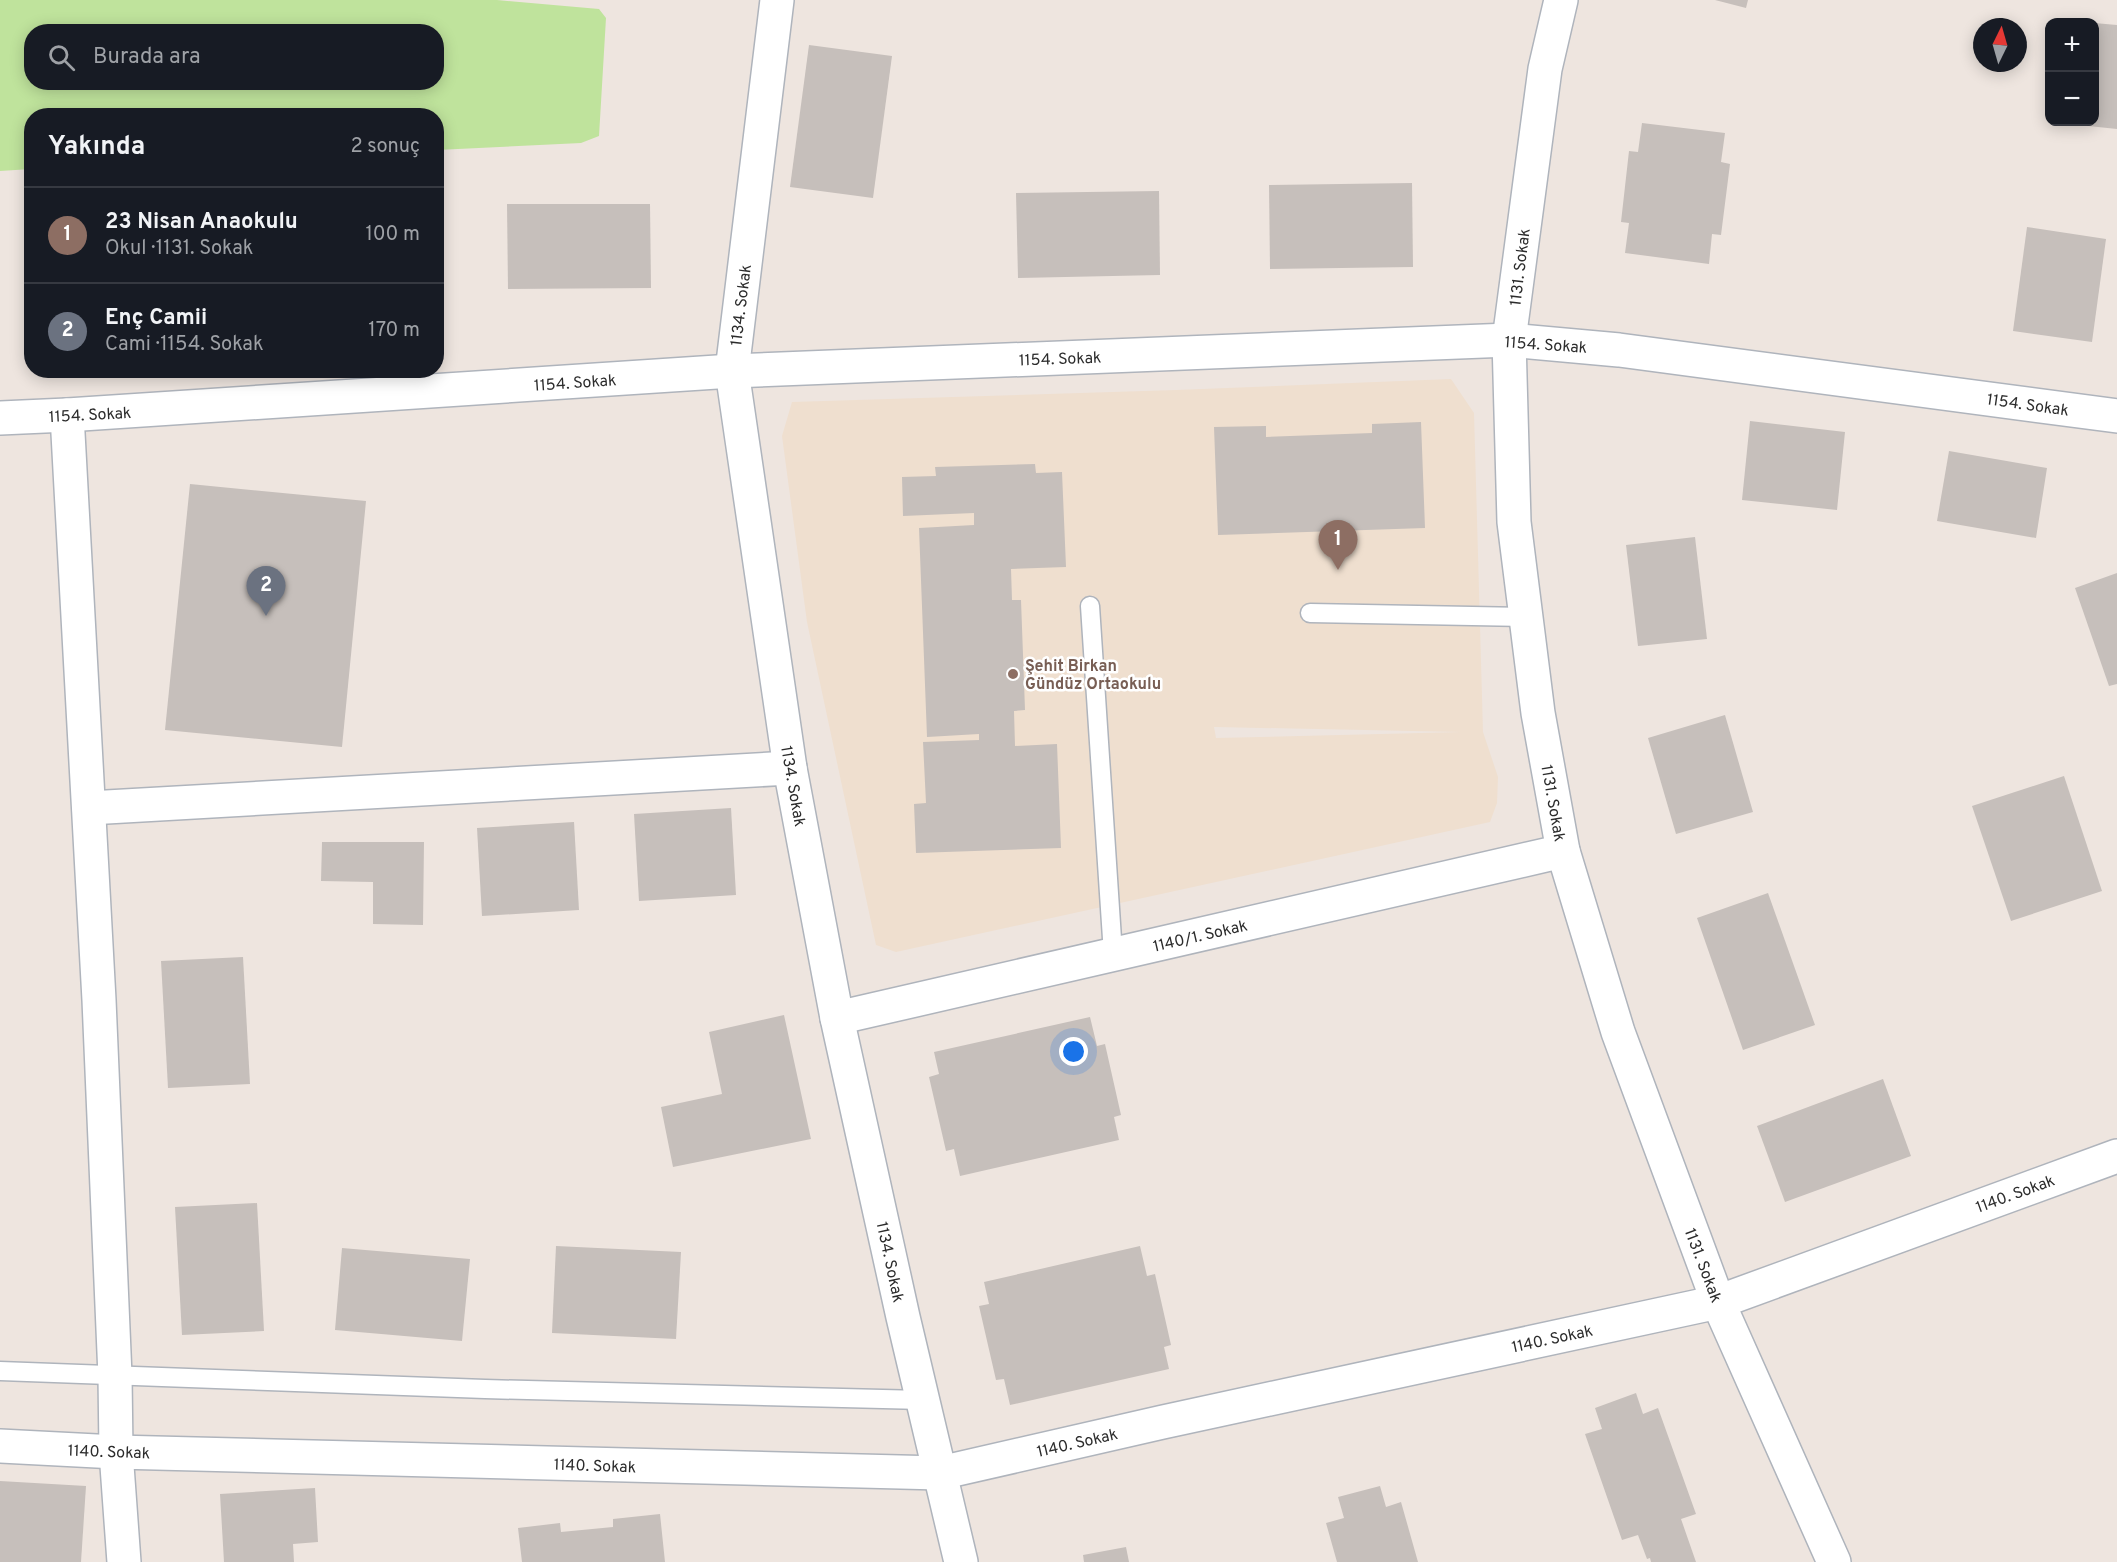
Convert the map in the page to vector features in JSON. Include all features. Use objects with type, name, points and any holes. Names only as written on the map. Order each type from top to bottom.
[{"type":"street","name":"1134. Sokak","points":[[777,0],[732,371],[790,768],[837,1018],[961,1562]]},
{"type":"street","name":"1131. Sokak","points":[[1561,0],[1545,69],[1509,340],[1514,522],[1538,713],[1563,851],[1618,1032],[1718,1302],[1834,1562]]},
{"type":"street","name":"1154. Sokak","points":[[0,418],[67,416],[732,371],[1509,340],[1619,350],[2117,416]]},
{"type":"street","points":[[67,416],[89,808],[115,1376],[116,1452],[124,1562]]},
{"type":"street","points":[[89,808],[790,768]]},
{"type":"street","name":"1140/1. Sokak","points":[[837,1018],[1563,851]]},
{"type":"street","name":"1140. Sokak","points":[[0,1446],[116,1452],[940,1473],[1174,1419],[1718,1302],[2117,1156]]},
{"type":"lane","points":[[1090,606],[1113,954]]},
{"type":"lane","points":[[1310,613],[1526,617]]},
{"type":"lane","points":[[0,1371],[485,1389],[923,1400]]},
{"type":"shaded area","name":"Şehit Birkan Gündüz Ortaokulu","points":[[1451,379],[1474,413],[1483,732],[1498,777],[1497,803],[1490,822],[896,952],[876,945],[807,622],[782,436],[792,402]],"holes":[[[1214,727],[1461,732],[1216,738]]]},
{"type":"green space","points":[[0,0],[497,0],[599,9],[606,18],[599,136],[581,143],[444,150],[444,108],[24,108],[24,169],[0,171]]},
{"type":"building","points":[[1715,0],[1748,0],[1746,8]]},
{"type":"building","points":[[2099,23],[2117,25],[2117,129],[2088,126],[2099,126]]},
{"type":"building","points":[[809,45],[892,56],[873,198],[790,187]]},
{"type":"building","points":[[1642,123],[1725,133],[1721,162],[1730,164],[1721,235],[1712,234],[1709,264],[1625,253],[1629,223],[1621,222],[1629,151],[1638,152]]},
{"type":"building","points":[[1412,183],[1413,267],[1270,269],[1269,185]]},
{"type":"building","points":[[1159,191],[1160,275],[1018,278],[1016,193]]},
{"type":"building","points":[[507,204],[650,204],[651,288],[508,289]]},
{"type":"building","points":[[2027,227],[2106,239],[2092,342],[2013,331]]},
{"type":"building","points":[[1750,421],[1845,432],[1837,510],[1742,500]]},
{"type":"building","points":[[1421,422],[1425,528],[1218,535],[1214,427],[1266,426],[1266,437],[1372,433],[1372,424]]},
{"type":"building","points":[[1949,451],[2047,468],[2036,538],[1937,521]]},
{"type":"building","points":[[1035,464],[1036,473],[1062,472],[1066,567],[1011,569],[1012,600],[1021,600],[1025,710],[1014,711],[1015,746],[1057,744],[1061,848],[916,853],[914,804],[926,803],[923,742],[979,740],[979,734],[927,737],[919,528],[974,525],[974,513],[903,516],[902,477],[936,476],[935,467]]},
{"type":"building","points":[[190,484],[366,501],[342,747],[165,730]]},
{"type":"building","points":[[1695,537],[1707,639],[1638,646],[1626,545]]},
{"type":"building","points":[[2117,573],[2117,684],[2109,686],[2075,588]]},
{"type":"building","points":[[1725,715],[1753,812],[1676,834],[1648,738]]},
{"type":"building","points":[[2064,776],[2102,891],[2011,921],[1972,806]]},
{"type":"building","points":[[731,808],[736,895],[639,901],[634,814]]},
{"type":"building","points":[[574,822],[579,910],[482,916],[477,828]]},
{"type":"building","points":[[322,842],[424,842],[423,925],[373,924],[373,882],[321,881]]},
{"type":"building","points":[[1768,893],[1815,1025],[1743,1050],[1697,918]]},
{"type":"building","points":[[243,957],[250,1084],[168,1088],[161,961]]},
{"type":"building","points":[[784,1015],[811,1139],[673,1167],[661,1107],[722,1094],[709,1032]]},
{"type":"building","points":[[1090,1017],[1097,1046],[1105,1044],[1121,1115],[1114,1117],[1119,1140],[960,1176],[954,1149],[946,1151],[929,1077],[939,1074],[934,1052]]},
{"type":"building","points":[[1883,1079],[1911,1156],[1785,1202],[1757,1126]]},
{"type":"building","points":[[257,1203],[264,1331],[182,1335],[175,1207]]},
{"type":"building","points":[[556,1246],[681,1252],[676,1339],[552,1333]]},
{"type":"building","points":[[1140,1246],[1147,1276],[1155,1274],[1171,1345],[1164,1347],[1169,1369],[1010,1405],[1004,1379],[996,1380],[979,1306],[989,1304],[984,1282]]},
{"type":"building","points":[[342,1248],[470,1259],[462,1341],[335,1330]]},
{"type":"building","points":[[1636,1393],[1643,1414],[1658,1408],[1696,1514],[1681,1519],[1696,1562],[1651,1562],[1650,1558],[1647,1559],[1638,1535],[1622,1540],[1585,1434],[1602,1429],[1595,1408]]},
{"type":"building","points":[[0,1481],[86,1486],[81,1562],[0,1562]]},
{"type":"building","points":[[1380,1486],[1386,1507],[1401,1502],[1418,1562],[1337,1562],[1326,1523],[1344,1518],[1338,1497]]},
{"type":"building","points":[[315,1488],[318,1542],[293,1544],[294,1562],[224,1562],[220,1494]]},
{"type":"building","points":[[660,1514],[665,1562],[522,1562],[518,1528],[560,1523],[561,1532],[613,1527],[613,1519]]},
{"type":"building","points":[[1126,1547],[1129,1562],[1084,1562],[1083,1555]]},
{"type":"place","name":"23 Nisan Anaokulu","points":[[1338,570]]},
{"type":"place","name":"Enç Camii","points":[[266,616]]},
{"type":"place","name":"Şehit Birkan Gündüz Ortaokulu","points":[[1013,674]]}]
